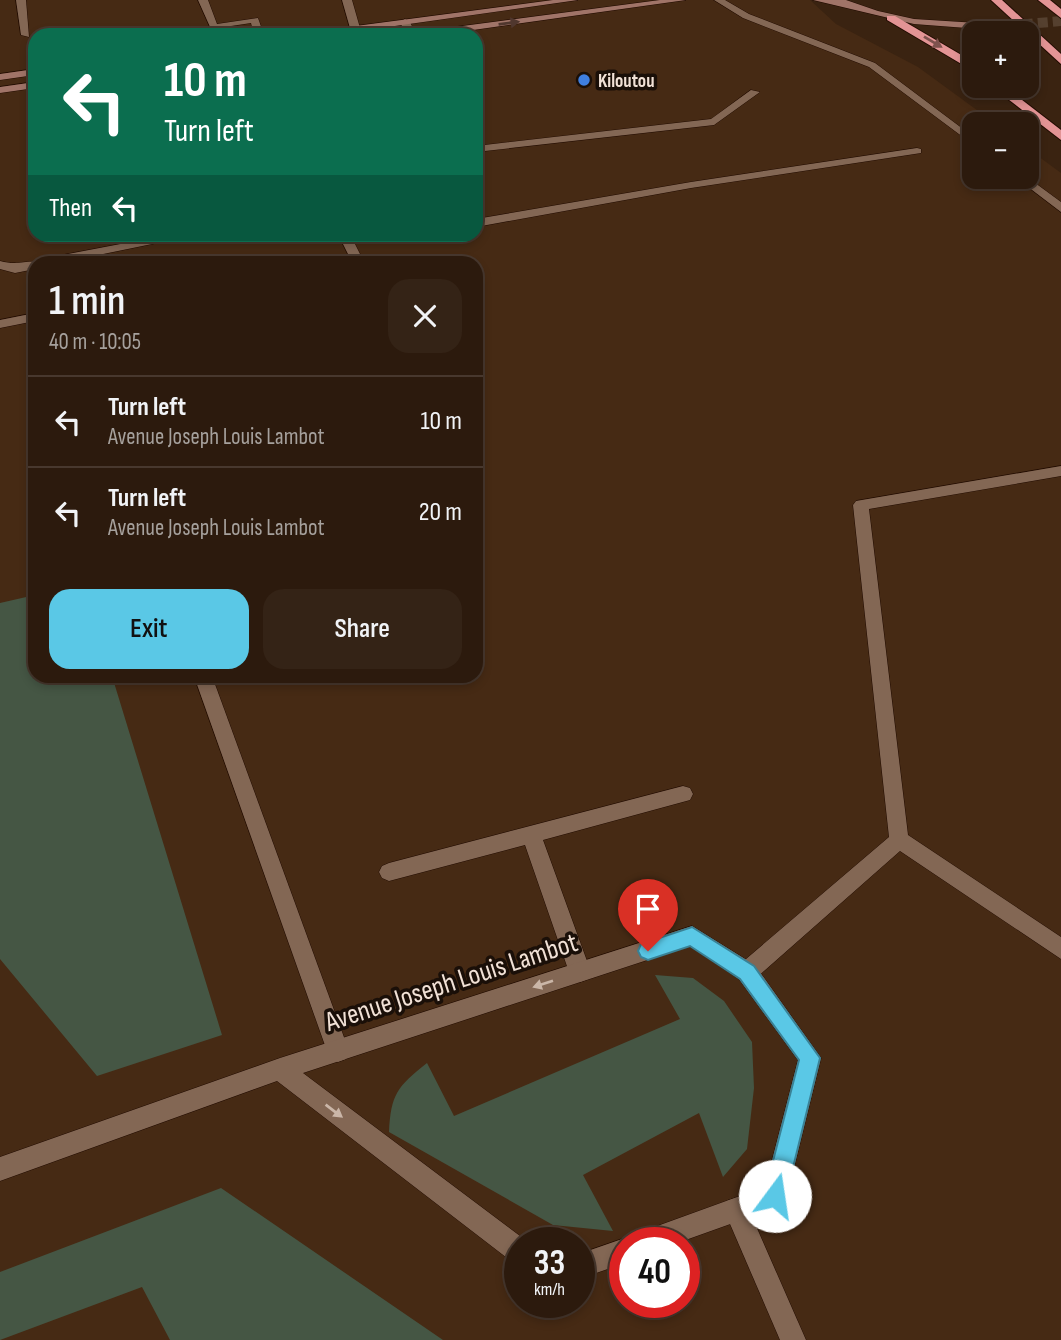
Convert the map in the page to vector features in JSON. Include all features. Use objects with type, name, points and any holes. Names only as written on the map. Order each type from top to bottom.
[{"type":"highway","points":[[996,0],[1061,60]]},
{"type":"highway","points":[[1043,0],[1061,15]]},
{"type":"highway","points":[[891,18],[962,60]]},
{"type":"highway","points":[[1012,98],[1061,136]]},
{"type":"main road","points":[[375,28],[573,0]]},
{"type":"main road","points":[[470,28],[681,0]]},
{"type":"main road","points":[[818,0],[842,2],[891,18],[962,25]]},
{"type":"main road","points":[[0,77],[28,73]]},
{"type":"main road","points":[[0,90],[28,86]]},
{"type":"street","points":[[21,0],[26,35]]},
{"type":"street","points":[[203,0],[214,27],[255,20],[257,28]]},
{"type":"street","points":[[347,0],[354,28]]},
{"type":"street","points":[[719,0],[746,16],[872,65],[962,133]]},
{"type":"street","points":[[405,22],[408,28]]},
{"type":"street","points":[[483,148],[714,122],[755,92]]},
{"type":"street","points":[[483,222],[691,185],[917,151]]},
{"type":"street","points":[[1036,189],[1061,208]]},
{"type":"street","points":[[79,256],[153,242]]},
{"type":"street","points":[[0,265],[15,269],[28,266]]},
{"type":"street","points":[[0,324],[28,318]]},
{"type":"street","points":[[1061,471],[861,505],[899,840],[1061,949]]},
{"type":"street","points":[[205,683],[338,1051]]},
{"type":"street","points":[[389,872],[683,794]]},
{"type":"street","points":[[531,834],[580,972]]},
{"type":"street","points":[[747,972],[899,840]]},
{"type":"street","name":"Avenue Joseph Louis Lambot","points":[[0,1169],[280,1069],[692,936],[747,972],[810,1058],[775,1196],[689,1227]]},
{"type":"street","points":[[280,1069],[504,1240]]},
{"type":"street","points":[[736,1210],[793,1340]]},
{"type":"shaded area","points":[[0,0],[810,0],[836,24],[918,67],[980,112],[962,112],[962,189],[1039,189],[1039,157],[1061,173],[1061,1340],[0,1340]]},
{"type":"green space","points":[[28,597],[28,683],[114,683],[222,1035],[97,1076],[0,959],[0,603]]},
{"type":"green space","points":[[655,975],[693,978],[724,1001],[752,1042],[754,1088],[747,1149],[723,1177],[699,1113],[583,1175],[611,1227],[609,1231],[595,1229],[595,1227],[553,1225],[389,1132],[397,1092],[427,1063],[454,1116],[680,1019]]},
{"type":"green space","points":[[221,1188],[443,1340],[170,1340],[142,1287],[0,1340],[0,1272]]},
{"type":"tunnel","points":[[1039,23],[1061,21]]},
{"type":"place","name":"Kiloutou","points":[[584,80]]},
{"type":"route","points":[[648,951],[692,936],[747,972],[810,1058],[775,1196]]}]
